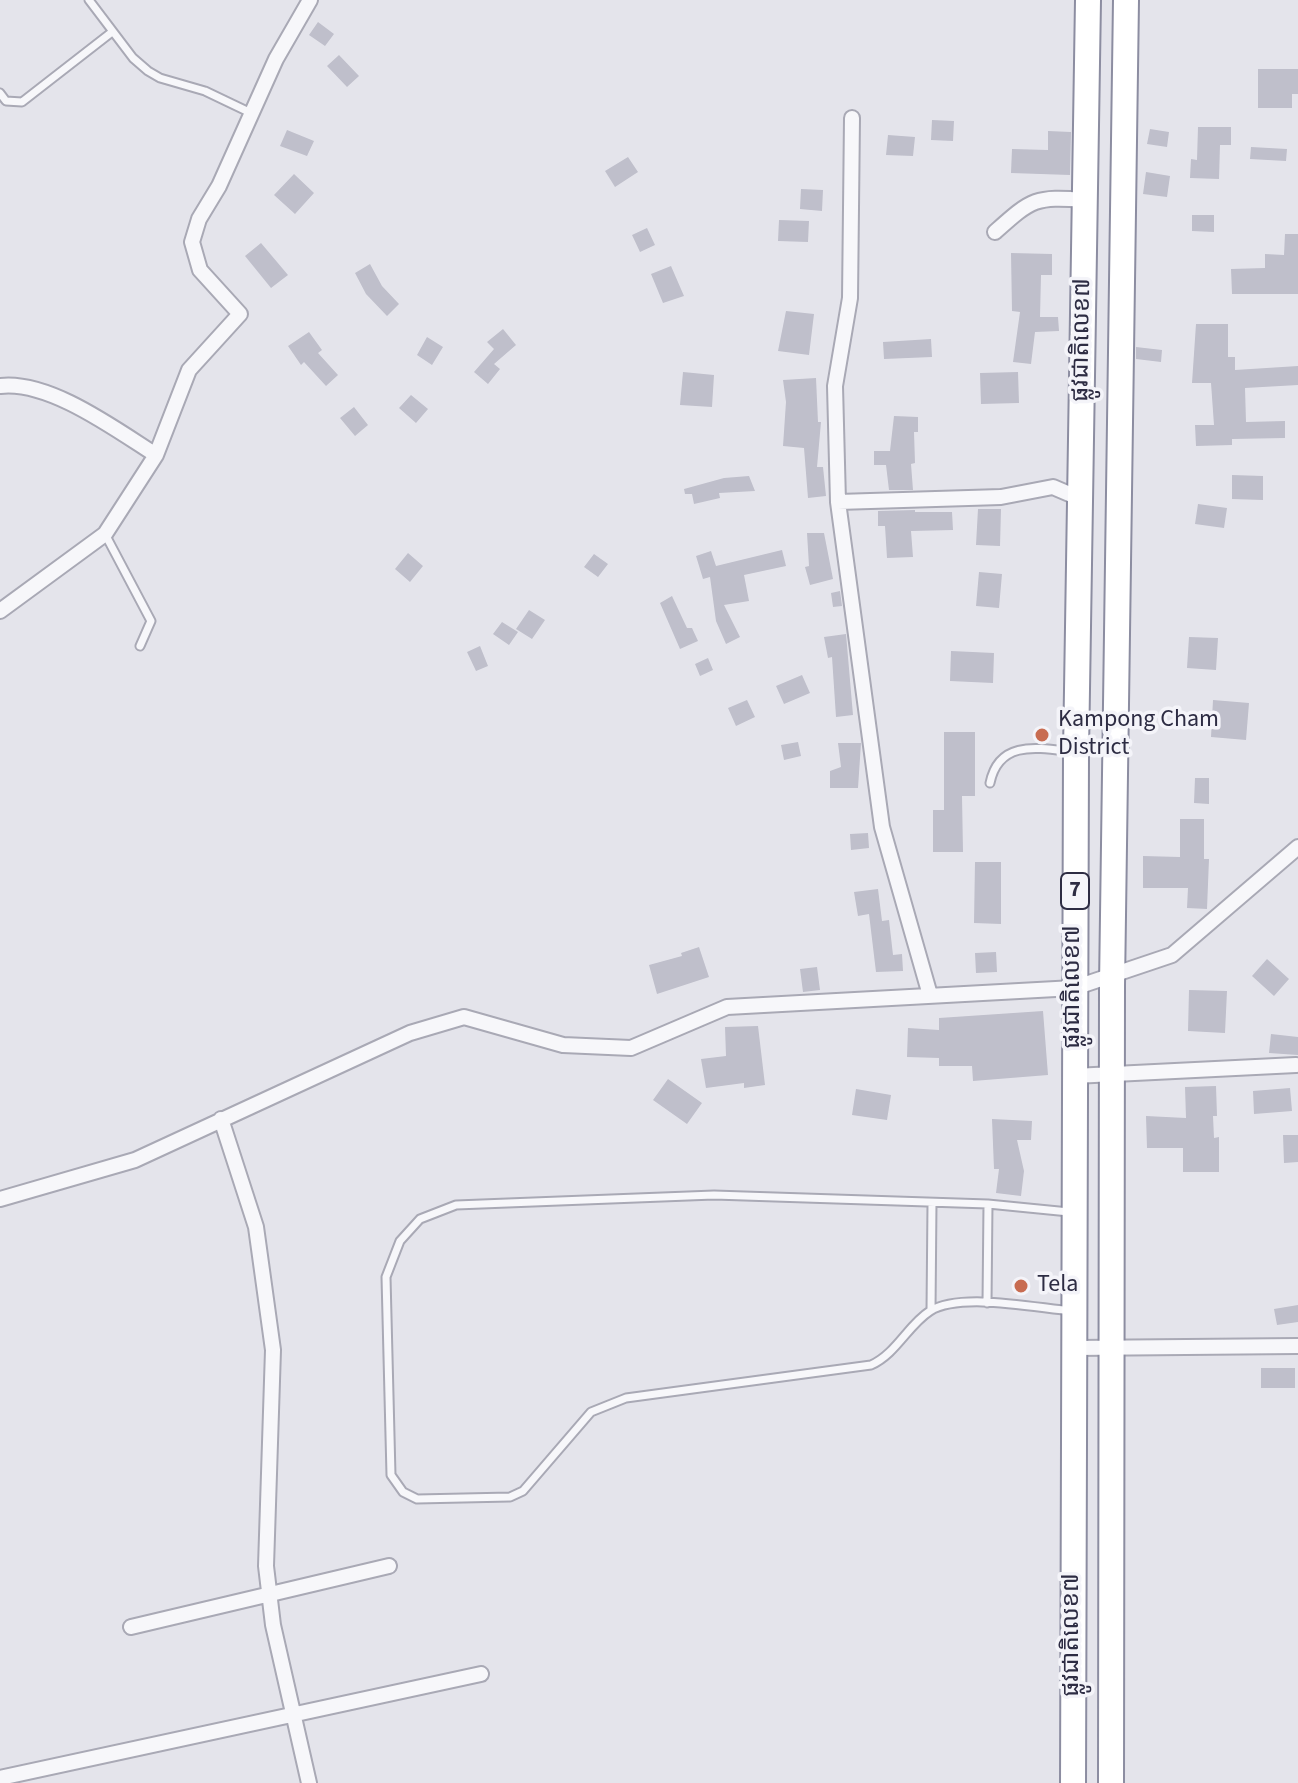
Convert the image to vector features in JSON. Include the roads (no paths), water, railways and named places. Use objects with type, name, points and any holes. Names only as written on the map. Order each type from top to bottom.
[{"type":"highway","name":"ផ្លូវជាតិលេខ៧","points":[[1073,1783],[1074,988],[1088,0]]},
{"type":"highway","name":"ផ្លូវជាតិលេខ៧","points":[[1111,1783],[1112,985],[1126,0]]},
{"type":"street","points":[[0,611],[105,534],[156,455],[189,370],[240,314],[200,270],[192,242],[199,219],[219,186],[276,59],[310,0]]},
{"type":"street","points":[[852,118],[850,298],[835,386],[838,502],[882,827],[930,995]]},
{"type":"street","points":[[995,232],[1020,210],[1043,196],[1085,200]]},
{"type":"street","points":[[0,386],[16,384],[55,396],[156,455]]},
{"type":"street","points":[[838,502],[1001,497],[1053,487],[1081,499]]},
{"type":"street","points":[[0,1199],[135,1160],[410,1033],[464,1017],[563,1045],[631,1048],[727,1007],[1074,988],[1172,955],[1298,847]]},
{"type":"street","points":[[1074,1076],[1296,1065]]},
{"type":"street","points":[[221,1119],[256,1227],[273,1350],[266,1566],[269,1595],[309,1783]]},
{"type":"street","points":[[1074,1348],[1298,1346]]},
{"type":"street","points":[[131,1627],[389,1566]]},
{"type":"street","points":[[0,1778],[481,1674]]},
{"type":"lane","points":[[89,0],[133,58],[160,78],[205,91],[253,114]]},
{"type":"lane","points":[[0,93],[6,101],[22,102],[112,32]]},
{"type":"lane","points":[[105,534],[151,621],[140,646]]},
{"type":"lane","points":[[990,783],[992,771],[1012,751],[1027,746],[1076,752]]},
{"type":"lane","points":[[1074,1311],[961,1303],[931,1310],[882,1360],[871,1365],[626,1398],[605,1404],[591,1412],[523,1491],[510,1497],[417,1499],[403,1492],[391,1475],[386,1277],[400,1241],[420,1219],[456,1205],[714,1195],[988,1204],[1075,1212]]},
{"type":"lane","points":[[931,1310],[932,1203]]},
{"type":"lane","points":[[987,1303],[988,1204]]},
{"type":"place","name":"Kampong Cham District","points":[[1042,735]]},
{"type":"place","name":"Tela","points":[[1021,1286]]}]
